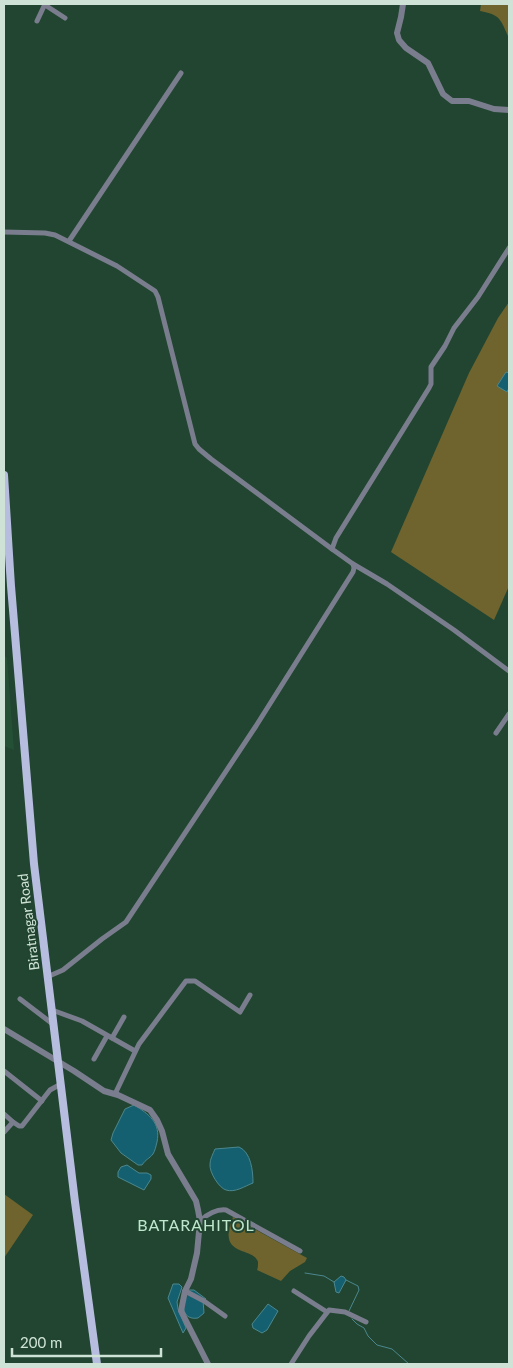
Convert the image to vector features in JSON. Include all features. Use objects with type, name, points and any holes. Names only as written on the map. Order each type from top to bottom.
[{"type":"main road","name":"Biratnagar Road","points":[[4,475],[7,588],[34,864],[75,1202],[98,1364]]},
{"type":"street","points":[[36,21],[45,4],[65,18]]},
{"type":"street","points":[[402,4],[397,32],[399,40],[406,48],[428,63],[443,94],[448,99],[452,101],[469,101],[494,109],[509,110]]},
{"type":"street","points":[[69,241],[181,73]]},
{"type":"street","points":[[4,232],[56,235],[117,266],[154,291],[158,297],[195,444],[199,449],[332,549],[353,564],[388,584],[509,671]]},
{"type":"street","points":[[332,549],[336,538],[429,388],[431,384],[431,367],[446,346],[454,328],[474,302],[509,248]]},
{"type":"street","points":[[48,977],[63,970],[126,922],[132,914],[320,625],[353,572],[353,564]]},
{"type":"street","points":[[496,733],[509,714]]},
{"type":"street","points":[[114,1094],[135,1051],[186,982],[195,981],[240,1012],[250,995]]},
{"type":"street","points":[[20,999],[54,1026]]},
{"type":"street","points":[[52,1010],[82,1021],[135,1051]]},
{"type":"street","points":[[94,1059],[124,1017]]},
{"type":"street","points":[[4,1029],[104,1091],[150,1110],[153,1114],[162,1131],[165,1146],[173,1165],[196,1201],[200,1221],[197,1253],[191,1279],[185,1291],[182,1311],[208,1364]]},
{"type":"street","points":[[4,1071],[42,1101]]},
{"type":"street","points":[[4,1114],[19,1126],[22,1126],[50,1090],[61,1084]]},
{"type":"street","points":[[4,1132],[13,1122]]},
{"type":"street","points":[[200,1221],[218,1210],[226,1210],[300,1251]]},
{"type":"street","points":[[185,1291],[204,1301],[225,1316]]},
{"type":"street","points":[[294,1291],[327,1312]]},
{"type":"street","points":[[291,1364],[327,1312],[334,1310],[345,1312],[366,1322]]},
{"type":"shaded area","points":[[481,4],[509,4],[508,36],[496,16],[480,11]]},
{"type":"shaded area","points":[[509,302],[509,586],[494,620],[391,552],[469,373],[498,318]]},
{"type":"shaded area","points":[[4,655],[7,658],[14,750],[4,746]]},
{"type":"shaded area","points":[[4,1194],[33,1215],[4,1258]]},
{"type":"shaded area","points":[[233,1217],[307,1258],[305,1262],[290,1271],[281,1281],[257,1270],[258,1262],[255,1257],[237,1249],[229,1239],[229,1230]]},
{"type":"water","points":[[506,372],[509,373],[509,388],[507,392],[497,386]]},
{"type":"water","points":[[134,1105],[153,1120],[158,1135],[152,1156],[142,1165],[138,1165],[121,1153],[111,1140],[125,1109]]},
{"type":"water","points":[[239,1147],[249,1157],[253,1183],[229,1191],[223,1189],[218,1183],[213,1175],[210,1162],[215,1149]]},
{"type":"water","points":[[127,1165],[139,1173],[151,1175],[151,1179],[144,1190],[118,1177],[121,1167]]},
{"type":"water","points":[[341,1276],[346,1280],[339,1293],[336,1292],[334,1282]]},
{"type":"water","points":[[173,1284],[179,1284],[182,1287],[177,1302],[186,1328],[183,1333],[168,1298]]},
{"type":"water","points":[[189,1290],[194,1290],[206,1299],[203,1300],[204,1313],[198,1318],[192,1318],[185,1313],[184,1299]]},
{"type":"water","points":[[268,1304],[278,1311],[267,1330],[262,1333],[253,1328],[252,1324]]},
{"type":"waterway","points":[[305,1273],[324,1276],[334,1282]]},
{"type":"waterway","points":[[346,1280],[358,1286],[359,1290],[349,1311]]},
{"type":"waterway","points":[[352,1319],[364,1328],[368,1336],[377,1345],[392,1349],[409,1364]]},
{"type":"district","name":"BATARAHITOL","points":[[196,1224]]}]
